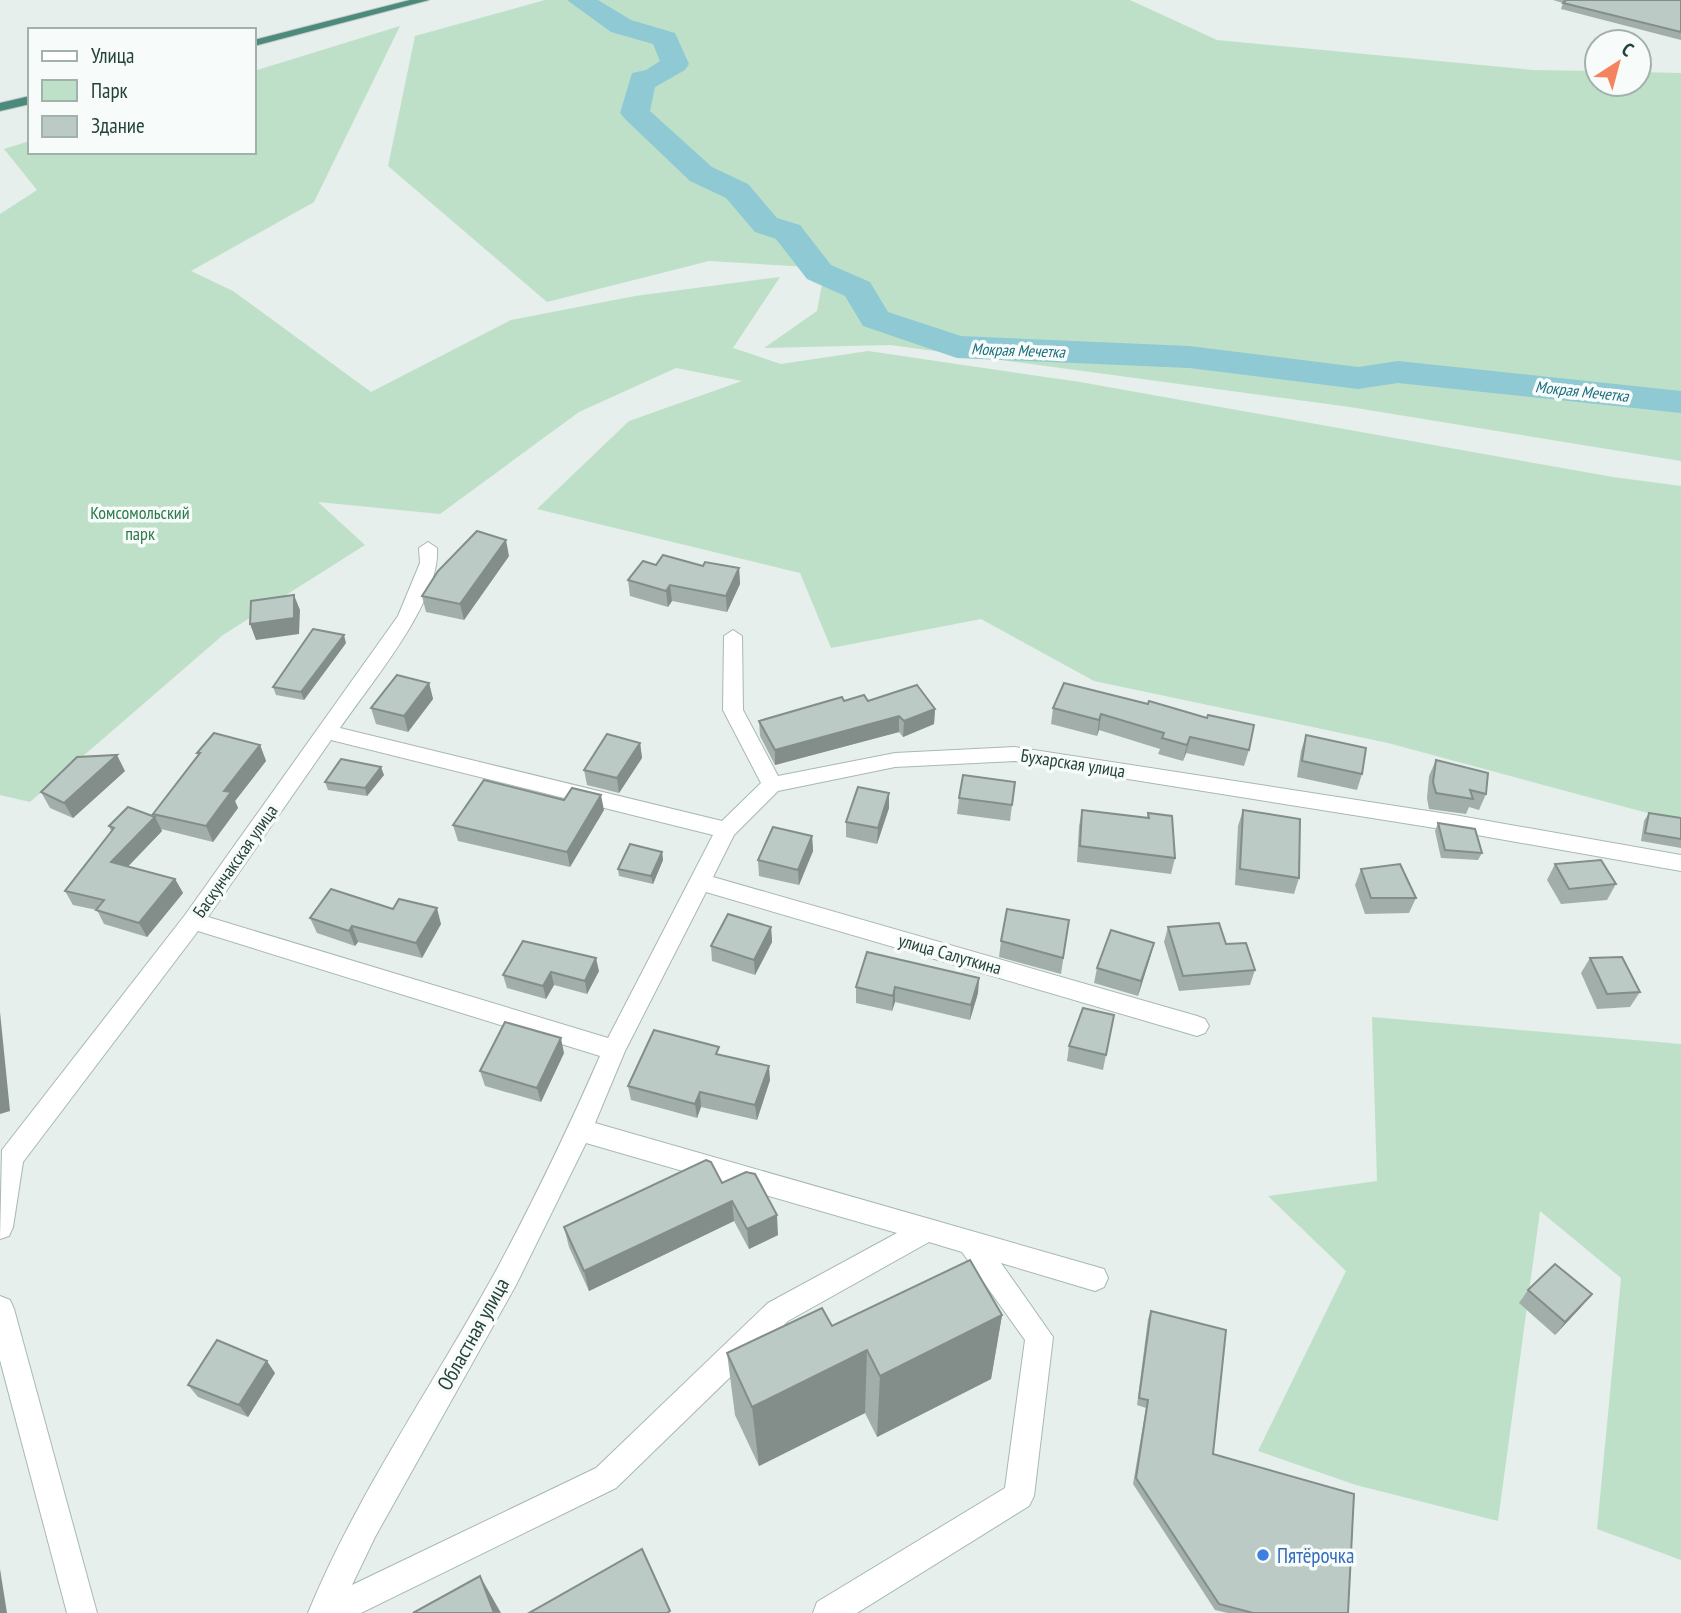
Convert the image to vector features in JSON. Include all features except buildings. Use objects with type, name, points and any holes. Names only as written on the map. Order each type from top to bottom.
[{"type":"highway","points":[[256,42],[423,0]]},
{"type":"highway","points":[[0,107],[28,100]]},
{"type":"street","name":"Баскунчакская улица","points":[[0,1227],[11,1158],[193,920],[407,617],[429,563],[428,548]]},
{"type":"street","points":[[193,920],[614,1049],[726,831],[772,785],[733,710],[733,636]]},
{"type":"street","points":[[327,732],[726,831]]},
{"type":"street","name":"Бухарская улица","points":[[772,785],[895,760],[1015,754],[1460,824],[1681,863]]},
{"type":"street","name":"улица Салуткина","points":[[702,882],[1197,1026]]},
{"type":"street","name":"Областная улица","points":[[325,1613],[364,1526],[507,1276],[580,1130],[614,1049]]},
{"type":"street","points":[[580,1130],[1095,1278]]},
{"type":"street","points":[[325,1613],[606,1478],[778,1312],[927,1230]]},
{"type":"street","points":[[828,1613],[1018,1496],[1039,1337],[970,1242]]},
{"type":"street","points":[[0,1309],[82,1613]]},
{"type":"green space","points":[[545,0],[1130,0],[1217,40],[1533,70],[1583,71],[1583,98],[1653,98],[1653,72],[1681,73],[1681,461],[1350,407],[890,345],[764,348],[817,311],[825,268],[709,261],[547,302],[388,166],[415,36]]},
{"type":"green space","name":"Комсомольский парк","points":[[400,26],[314,202],[191,271],[233,291],[371,392],[511,320],[635,296],[780,277],[733,348],[781,364],[868,351],[1080,382],[1613,477],[1681,486],[1681,822],[1388,743],[1094,681],[981,619],[831,648],[800,573],[537,509],[629,421],[742,381],[676,368],[579,412],[440,514],[318,502],[365,545],[223,635],[30,802],[0,795],[0,214],[37,190],[4,149],[28,142],[28,154],[256,154],[256,70]]},
{"type":"green space","points":[[1372,1017],[1681,1044],[1681,1560],[1597,1529],[1621,1278],[1540,1211],[1498,1521],[1356,1485],[1258,1451],[1346,1271],[1268,1196],[1377,1181]]},
{"type":"waterway","name":"Мокрая Мечетка","points":[[580,0],[621,26],[665,39],[675,64],[652,79],[642,79],[635,113],[701,174],[737,191],[766,225],[788,232],[819,272],[858,289],[875,319],[957,347],[1189,357],[1358,378],[1398,372],[1681,402]]},
{"type":"place","name":"Пятёрочка","points":[[1263,1555]]}]
